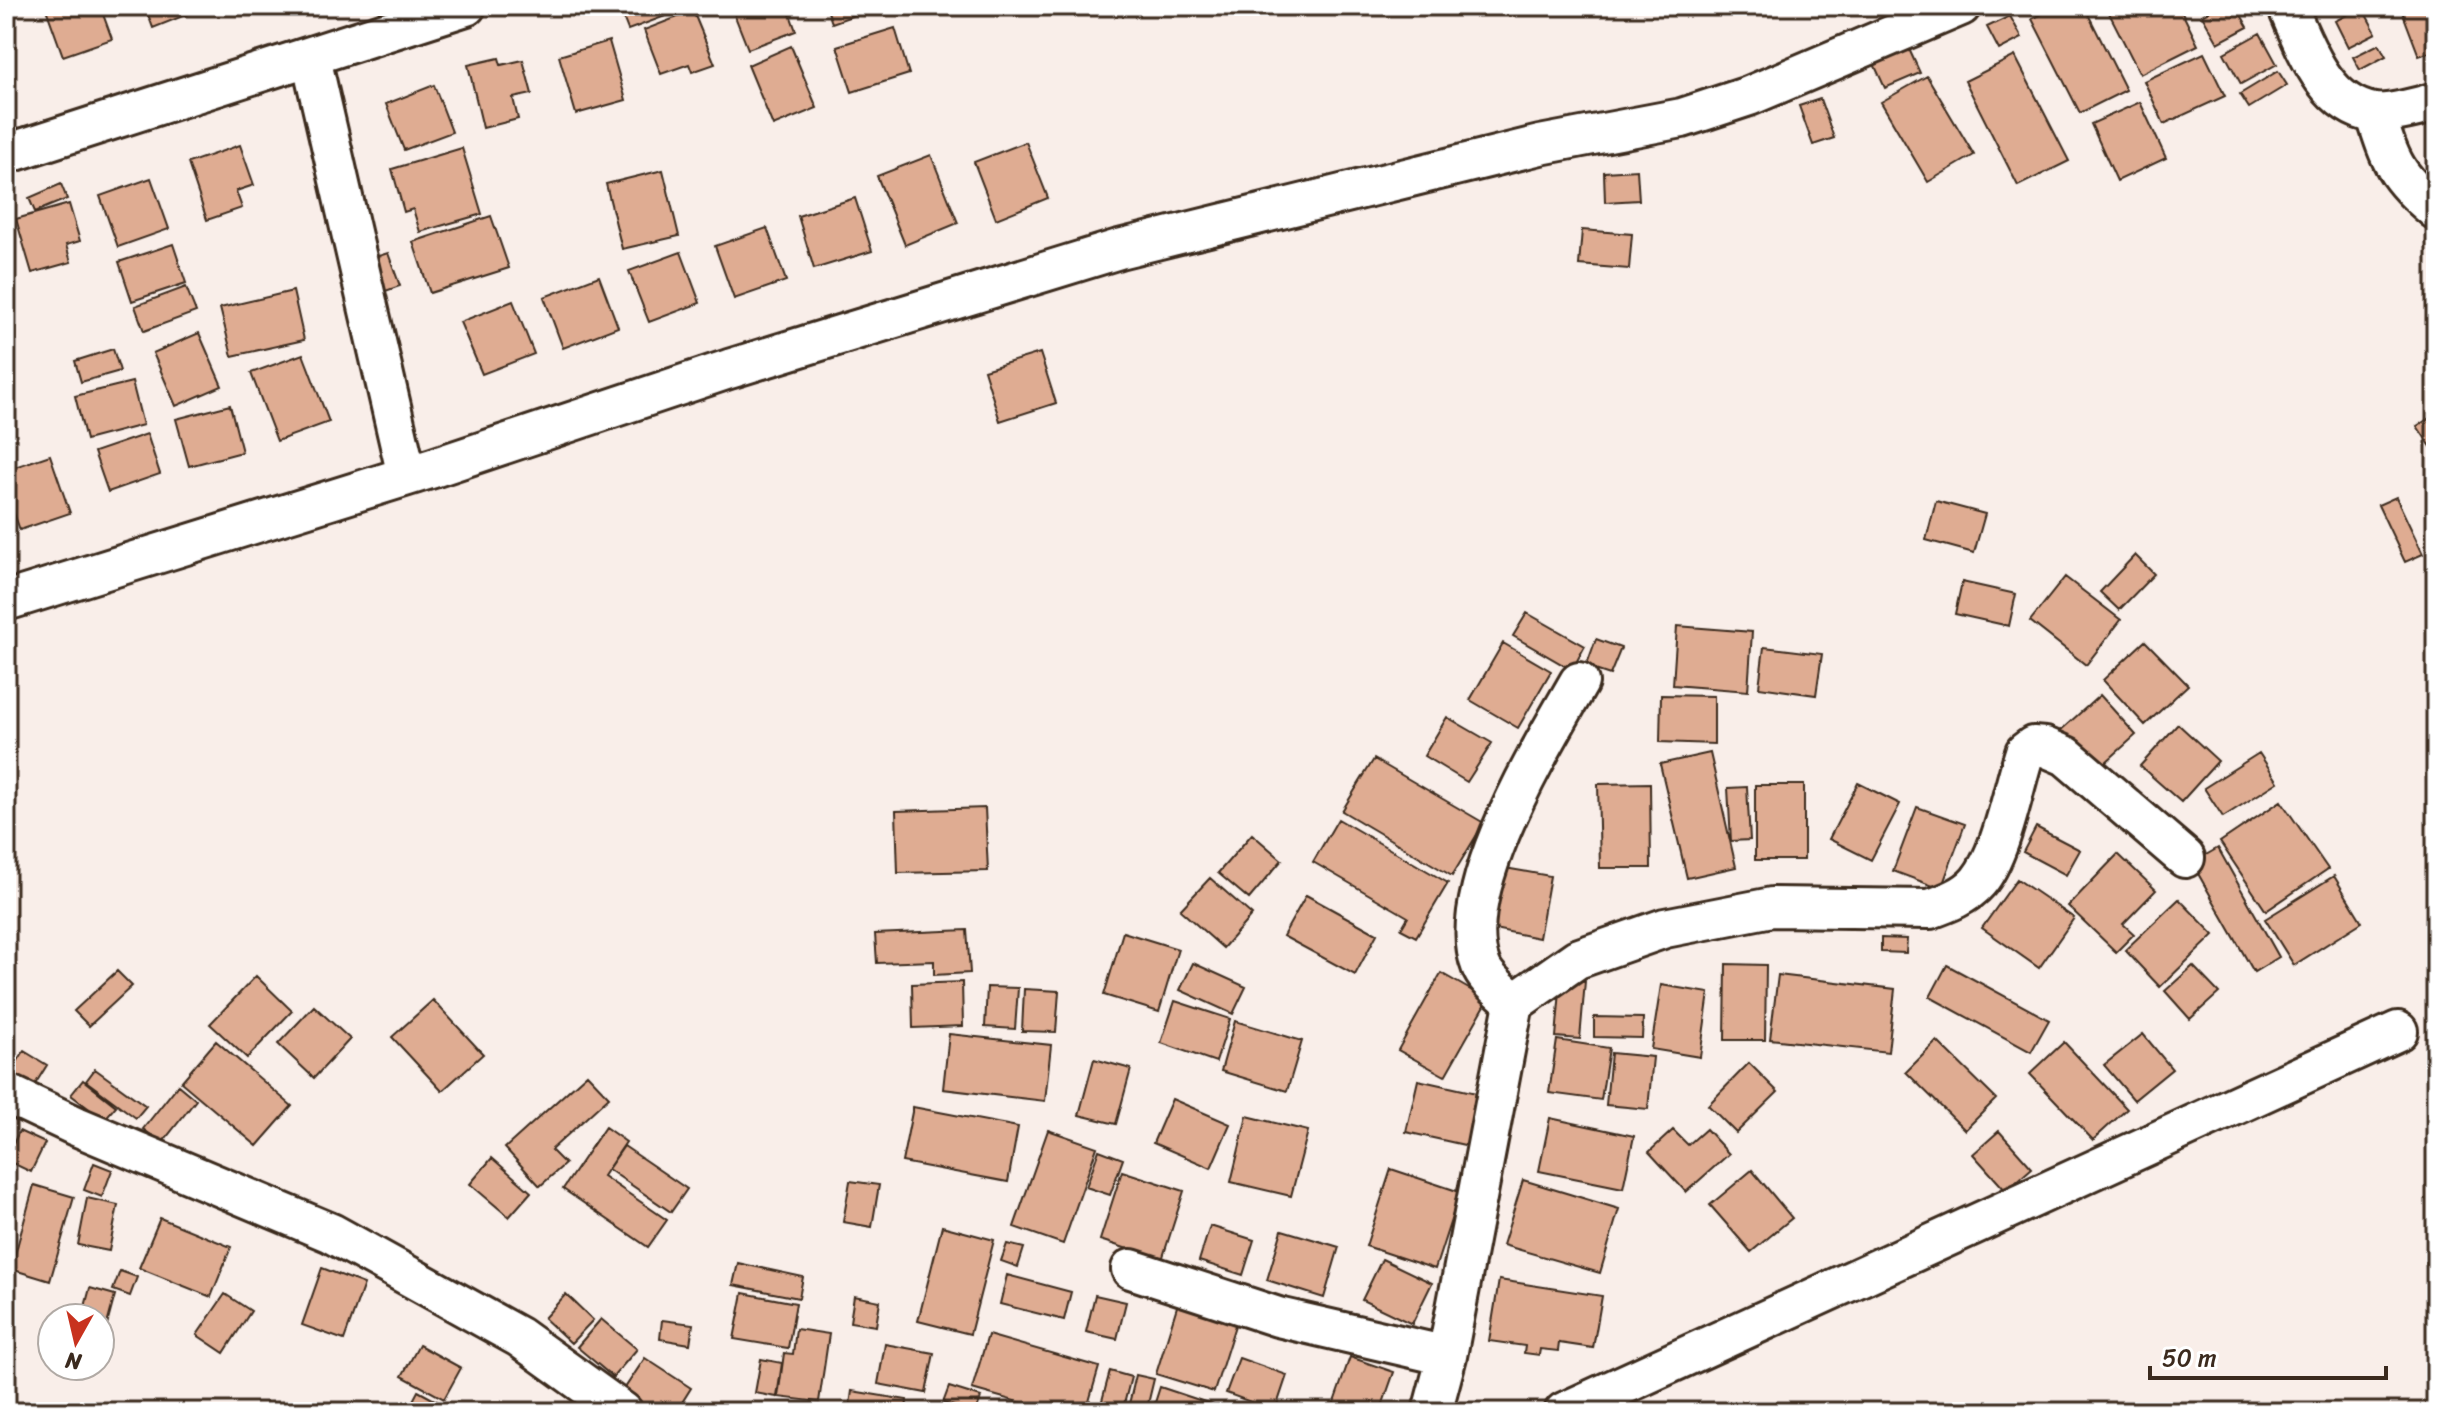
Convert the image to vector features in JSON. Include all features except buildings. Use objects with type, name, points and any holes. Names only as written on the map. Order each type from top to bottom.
[{"type":"street","points":[[6,154],[466,6]]},
{"type":"street","points":[[6,601],[407,476],[729,369],[1119,249],[1540,145],[1682,118],[1749,96],[1961,6]]},
{"type":"street","points":[[2287,6],[2314,65],[2342,100],[2375,113],[2436,102]]},
{"type":"street","points":[[311,58],[407,476]]},
{"type":"street","points":[[2375,113],[2389,157],[2408,187],[2436,210]]},
{"type":"street","points":[[1514,1003],[1482,970],[1474,941],[1478,896],[1497,840],[1552,728],[1579,682]]},
{"type":"street","points":[[1432,1412],[1447,1356],[1514,1003],[1577,959],[1665,928],[1772,907],[1930,909],[1952,902],[1978,882],[1994,854],[2025,752],[2033,746],[2045,747],[2066,756],[2185,858]]},
{"type":"street","points":[[1564,1412],[2398,1031]]},
{"type":"street","points":[[6,1093],[76,1126],[331,1233],[519,1337],[623,1412]]},
{"type":"street","points":[[1131,1269],[1278,1317],[1447,1356]]}]
